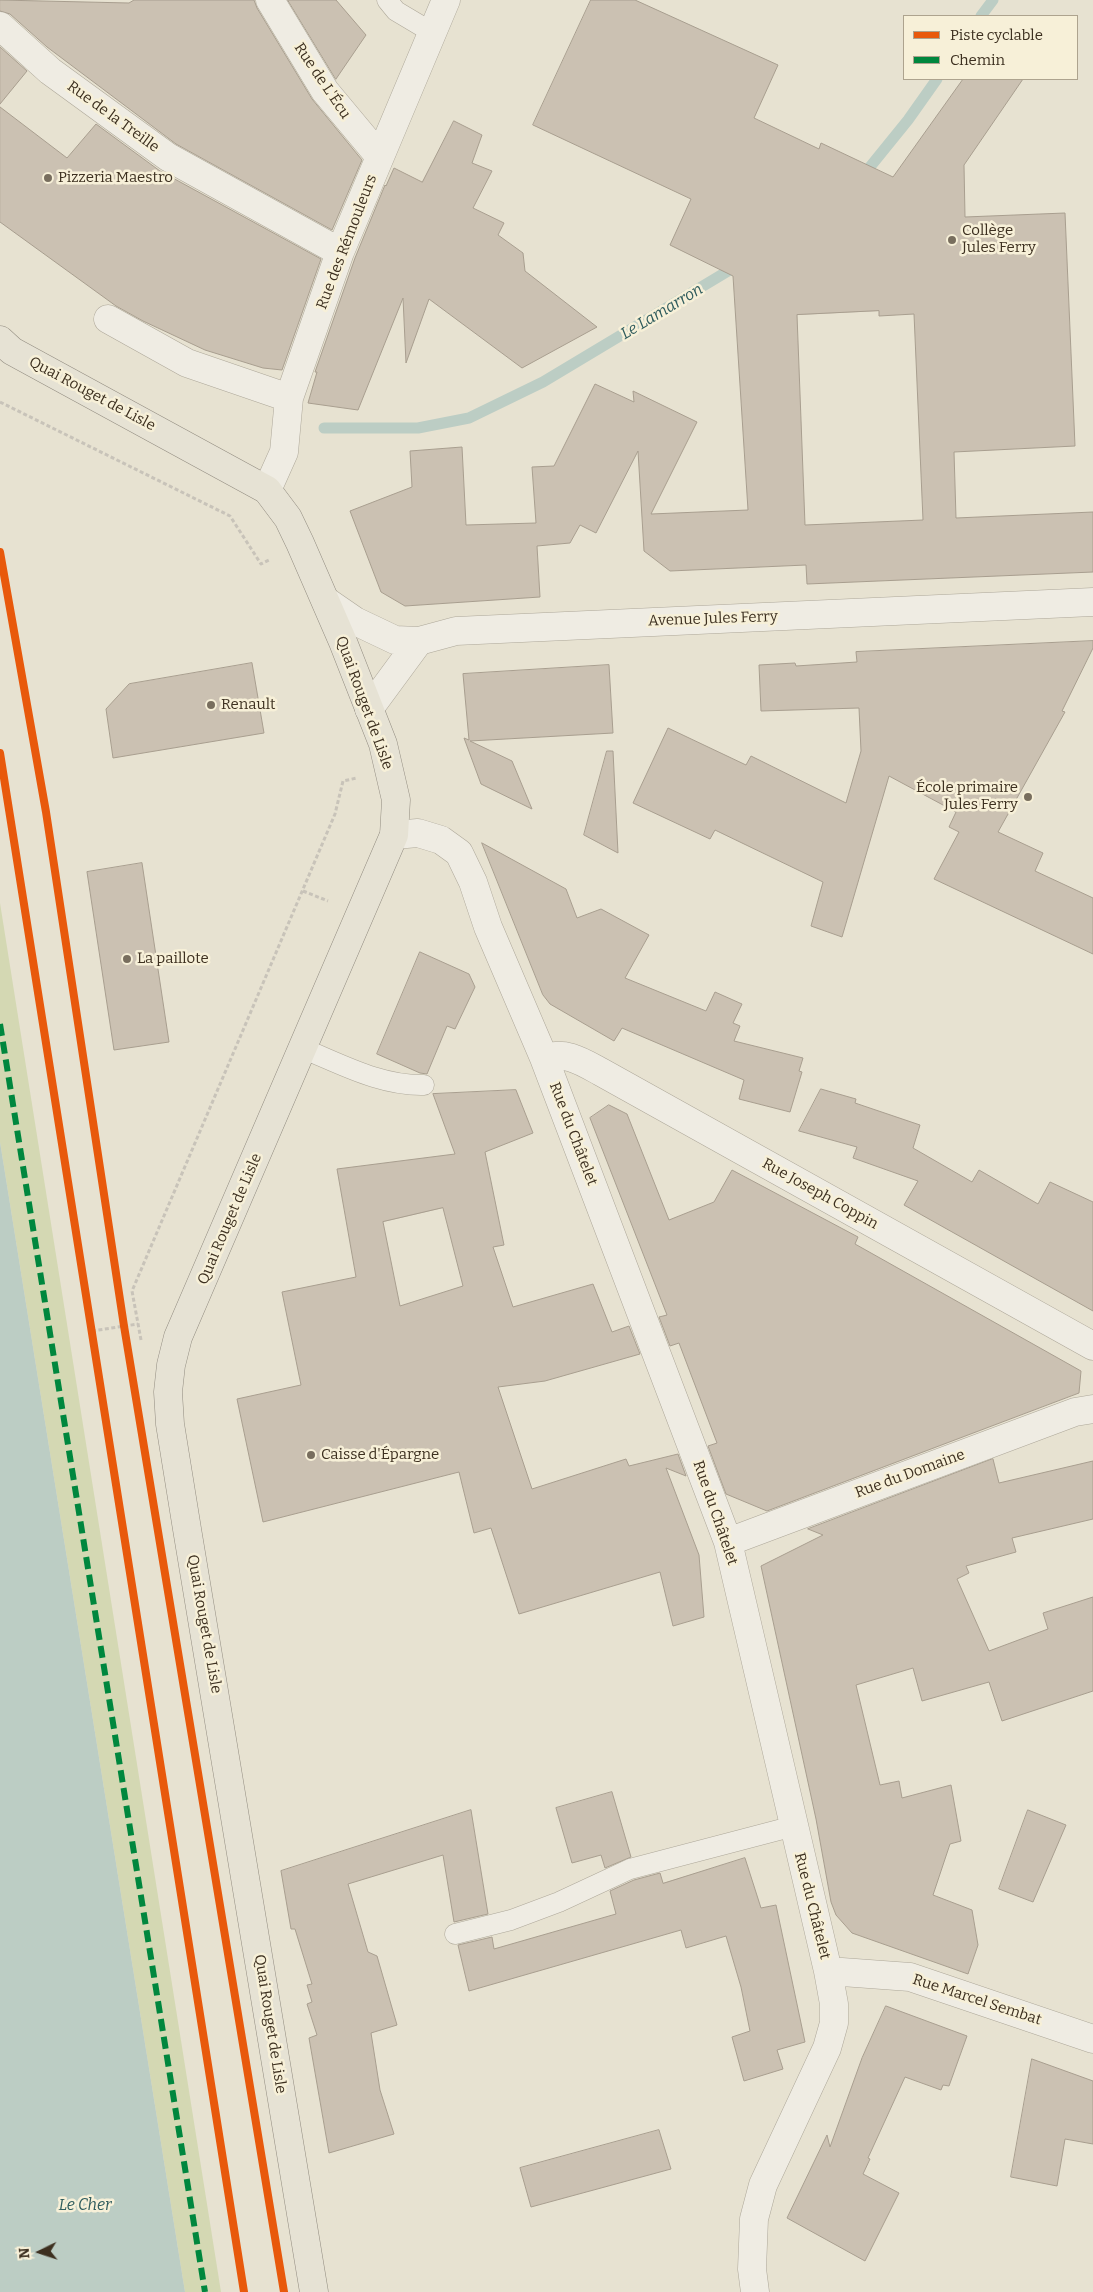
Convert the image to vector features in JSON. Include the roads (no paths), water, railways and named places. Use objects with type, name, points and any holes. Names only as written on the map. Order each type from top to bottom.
[{"type":"main road","name":"Quai Rouget de Lisle","points":[[0,340],[12,351],[267,490],[288,518],[326,601],[383,744],[396,800],[394,835],[304,1049],[178,1337],[171,1365],[168,1392],[170,1424],[314,2292]]},
{"type":"street","name":"Rue de L'Écu","points":[[270,0],[325,91],[380,157]]},
{"type":"street","name":"Rue des Rémouleurs","points":[[267,490],[284,452],[289,398],[340,252],[441,14]]},
{"type":"street","name":"Rue de la Treille","points":[[0,26],[50,71],[168,157],[340,252]]},
{"type":"street","points":[[108,319],[187,363],[289,398]]},
{"type":"street","name":"Avenue Jules Ferry","points":[[326,601],[355,621],[395,640],[419,641],[456,631],[504,628],[1093,602]]},
{"type":"street","points":[[369,709],[419,641]]},
{"type":"street","name":"Rue du Châtelet","points":[[394,835],[418,833],[441,840],[459,853],[473,882],[488,927],[544,1058],[728,1542],[828,1971],[834,2004],[834,2023],[827,2048],[763,2185],[754,2220],[752,2270],[755,2292]]},
{"type":"street","name":"Rue Joseph Coppin","points":[[544,1058],[557,1054],[578,1060],[1093,1346]]},
{"type":"street","name":"Rue du Domaine","points":[[728,1542],[1075,1412],[1093,1409]]},
{"type":"street","name":"Rue Marcel Sembat","points":[[828,1971],[910,1977],[1093,2039]]},
{"type":"lane","points":[[387,0],[396,11],[441,14]]},
{"type":"lane","points":[[304,1049],[387,1082],[405,1085],[424,1085]]},
{"type":"lane","points":[[455,1934],[510,1920],[560,1902],[630,1869],[794,1826]]},
{"type":"water","name":"Le Cher","points":[[0,1142],[185,2292],[0,2292]]},
{"type":"waterway","name":"Le Lamarron","points":[[982,15],[993,0]]},
{"type":"waterway","name":"Le Lamarron","points":[[861,178],[908,120],[936,80]]},
{"type":"waterway","name":"Le Lamarron","points":[[324,428],[418,428],[469,418],[543,382],[738,265]]},
{"type":"place","name":"Pizzeria Maestro","points":[[48,178]]},
{"type":"place","name":"Collège Jules Ferry","points":[[952,240]]},
{"type":"place","name":"Renault","points":[[211,705]]},
{"type":"place","name":"École primaire Jules Ferry","points":[[1028,797]]},
{"type":"place","name":"La paillote","points":[[127,959]]},
{"type":"place","name":"Caisse d'Épargne","points":[[311,1455]]}]
